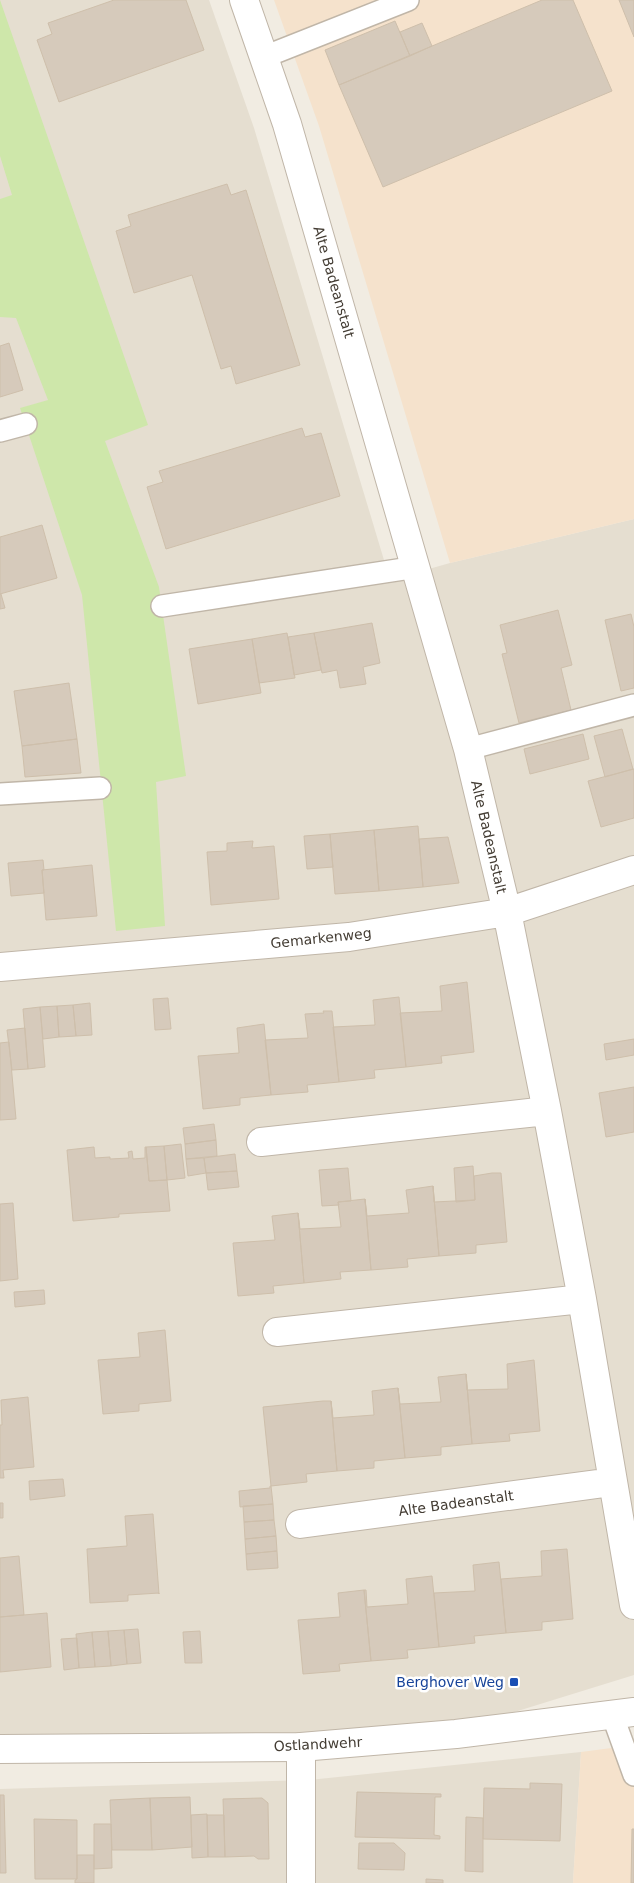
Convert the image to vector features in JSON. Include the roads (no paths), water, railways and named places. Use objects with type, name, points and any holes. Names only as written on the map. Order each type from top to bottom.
[{"type":"street","name":"Alte Badeanstalt","points":[[244,0],[301,171],[468,749],[506,912],[547,1111],[582,1299],[634,1605]]},
{"type":"street","name":"Gemarkenweg","points":[[0,967],[349,937],[506,912],[634,870]]},
{"type":"street","points":[[261,1142],[547,1111]]},
{"type":"street","points":[[277,1332],[582,1299]]},
{"type":"street","name":"Alte Badeanstalt","points":[[300,1524],[612,1482]]},
{"type":"street","name":"Ostlandwehr","points":[[0,1749],[301,1747],[456,1734],[623,1713]]},
{"type":"street","points":[[301,1747],[301,1883]]},
{"type":"lane","points":[[264,57],[408,0]]},
{"type":"lane","points":[[0,431],[26,424]]},
{"type":"lane","points":[[162,606],[416,567]]},
{"type":"lane","points":[[468,749],[634,705]]},
{"type":"lane","points":[[0,794],[100,788]]},
{"type":"lane","points":[[623,1713],[634,1774]]},
{"type":"place","name":"Berghover Weg","points":[[514,1682]]}]
